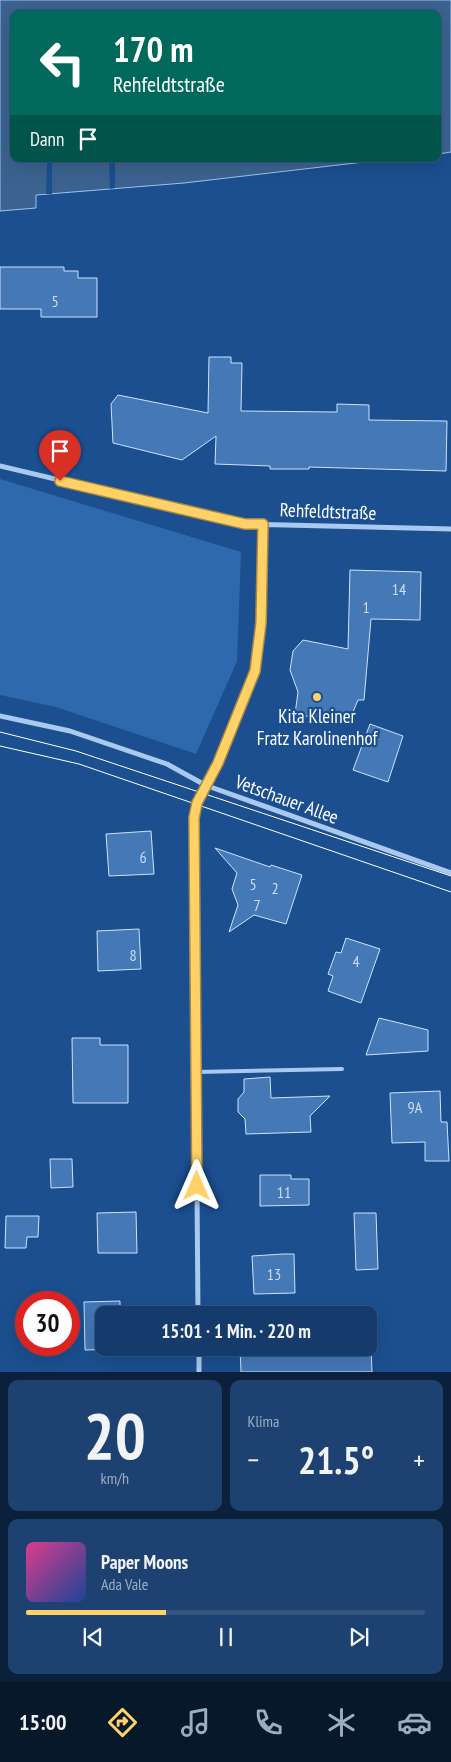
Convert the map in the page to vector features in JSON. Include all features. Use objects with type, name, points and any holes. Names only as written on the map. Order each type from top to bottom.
[{"type":"street","name":"Rehfeldtstraße","points":[[0,466],[245,524],[451,529]]},
{"type":"street","points":[[198,1306],[194,818],[197,803],[218,763],[255,671],[261,623],[263,524]]},
{"type":"street","name":"Vetschauer Allee","points":[[0,716],[70,731],[168,764],[205,785],[451,873]]},
{"type":"street","points":[[199,1356],[199,1372]]},
{"type":"lane","points":[[196,1072],[342,1069]]},
{"type":"shaded area","points":[[0,0],[451,0],[451,152],[441,154],[441,10],[10,10],[10,162],[364,162],[184,183],[36,195],[36,208],[0,211]]},
{"type":"shaded area","points":[[0,479],[241,552],[237,661],[196,754],[56,707],[0,695]]},
{"type":"pier","points":[[47,162],[52,162],[52,194],[46,194]]},
{"type":"pier","points":[[109,162],[115,162],[115,188],[110,189]]},
{"type":"building","points":[[0,267],[64,267],[64,271],[78,271],[78,278],[97,278],[97,317],[41,317],[41,309],[0,309]]},
{"type":"building","points":[[209,357],[231,357],[231,363],[242,363],[241,411],[337,412],[337,404],[369,405],[369,420],[447,421],[446,471],[309,467],[309,469],[270,469],[270,466],[215,464],[216,436],[182,460],[113,443],[111,404],[118,395],[208,413]]},
{"type":"building","points":[[350,570],[421,572],[420,620],[371,619],[364,700],[358,700],[348,724],[295,714],[298,692],[290,670],[293,651],[303,640],[348,649]]},
{"type":"building","points":[[370,724],[403,736],[388,782],[353,770]]},
{"type":"building","points":[[151,831],[154,874],[109,876],[106,834]]},
{"type":"building","points":[[215,848],[270,867],[271,865],[302,875],[286,924],[254,915],[229,932],[238,905],[232,889],[237,873]]},
{"type":"building","points":[[139,929],[141,969],[98,971],[97,931]]},
{"type":"building","points":[[346,938],[380,949],[361,1003],[328,991],[333,976],[328,974],[336,952],[341,953]]},
{"type":"building","points":[[379,1018],[428,1030],[428,1051],[366,1055]]},
{"type":"building","points":[[72,1038],[100,1038],[100,1045],[128,1045],[128,1103],[73,1103]]},
{"type":"building","points":[[270,1077],[271,1098],[330,1096],[310,1116],[311,1132],[246,1134],[245,1119],[238,1112],[238,1099],[244,1092],[244,1079]]},
{"type":"building","points":[[440,1091],[441,1122],[447,1122],[449,1161],[425,1161],[425,1142],[392,1143],[390,1093]]},
{"type":"building","points":[[50,1159],[72,1159],[73,1187],[51,1188]]},
{"type":"building","points":[[260,1175],[291,1175],[291,1179],[309,1179],[309,1205],[260,1206]]},
{"type":"building","points":[[136,1212],[137,1253],[98,1253],[97,1213]]},
{"type":"building","points":[[354,1213],[376,1213],[378,1269],[356,1270]]},
{"type":"building","points":[[6,1216],[39,1216],[38,1237],[27,1237],[26,1248],[5,1248]]},
{"type":"building","points":[[294,1254],[295,1293],[254,1294],[252,1256]]},
{"type":"building","points":[[120,1301],[120,1306],[95,1306],[95,1350],[85,1350],[84,1302]]},
{"type":"building","points":[[240,1356],[371,1356],[372,1372],[241,1372]]},
{"type":"tram line","points":[[0,732],[76,751],[451,876]]},
{"type":"tram line","points":[[0,746],[79,764],[451,892]]},
{"type":"place","name":"Kita Kleiner Fratz Karolinenhof","points":[[317,697]]},
{"type":"route","points":[[60,481],[245,524],[263,524],[261,623],[255,671],[218,763],[197,803],[194,818],[197,1186]]}]
